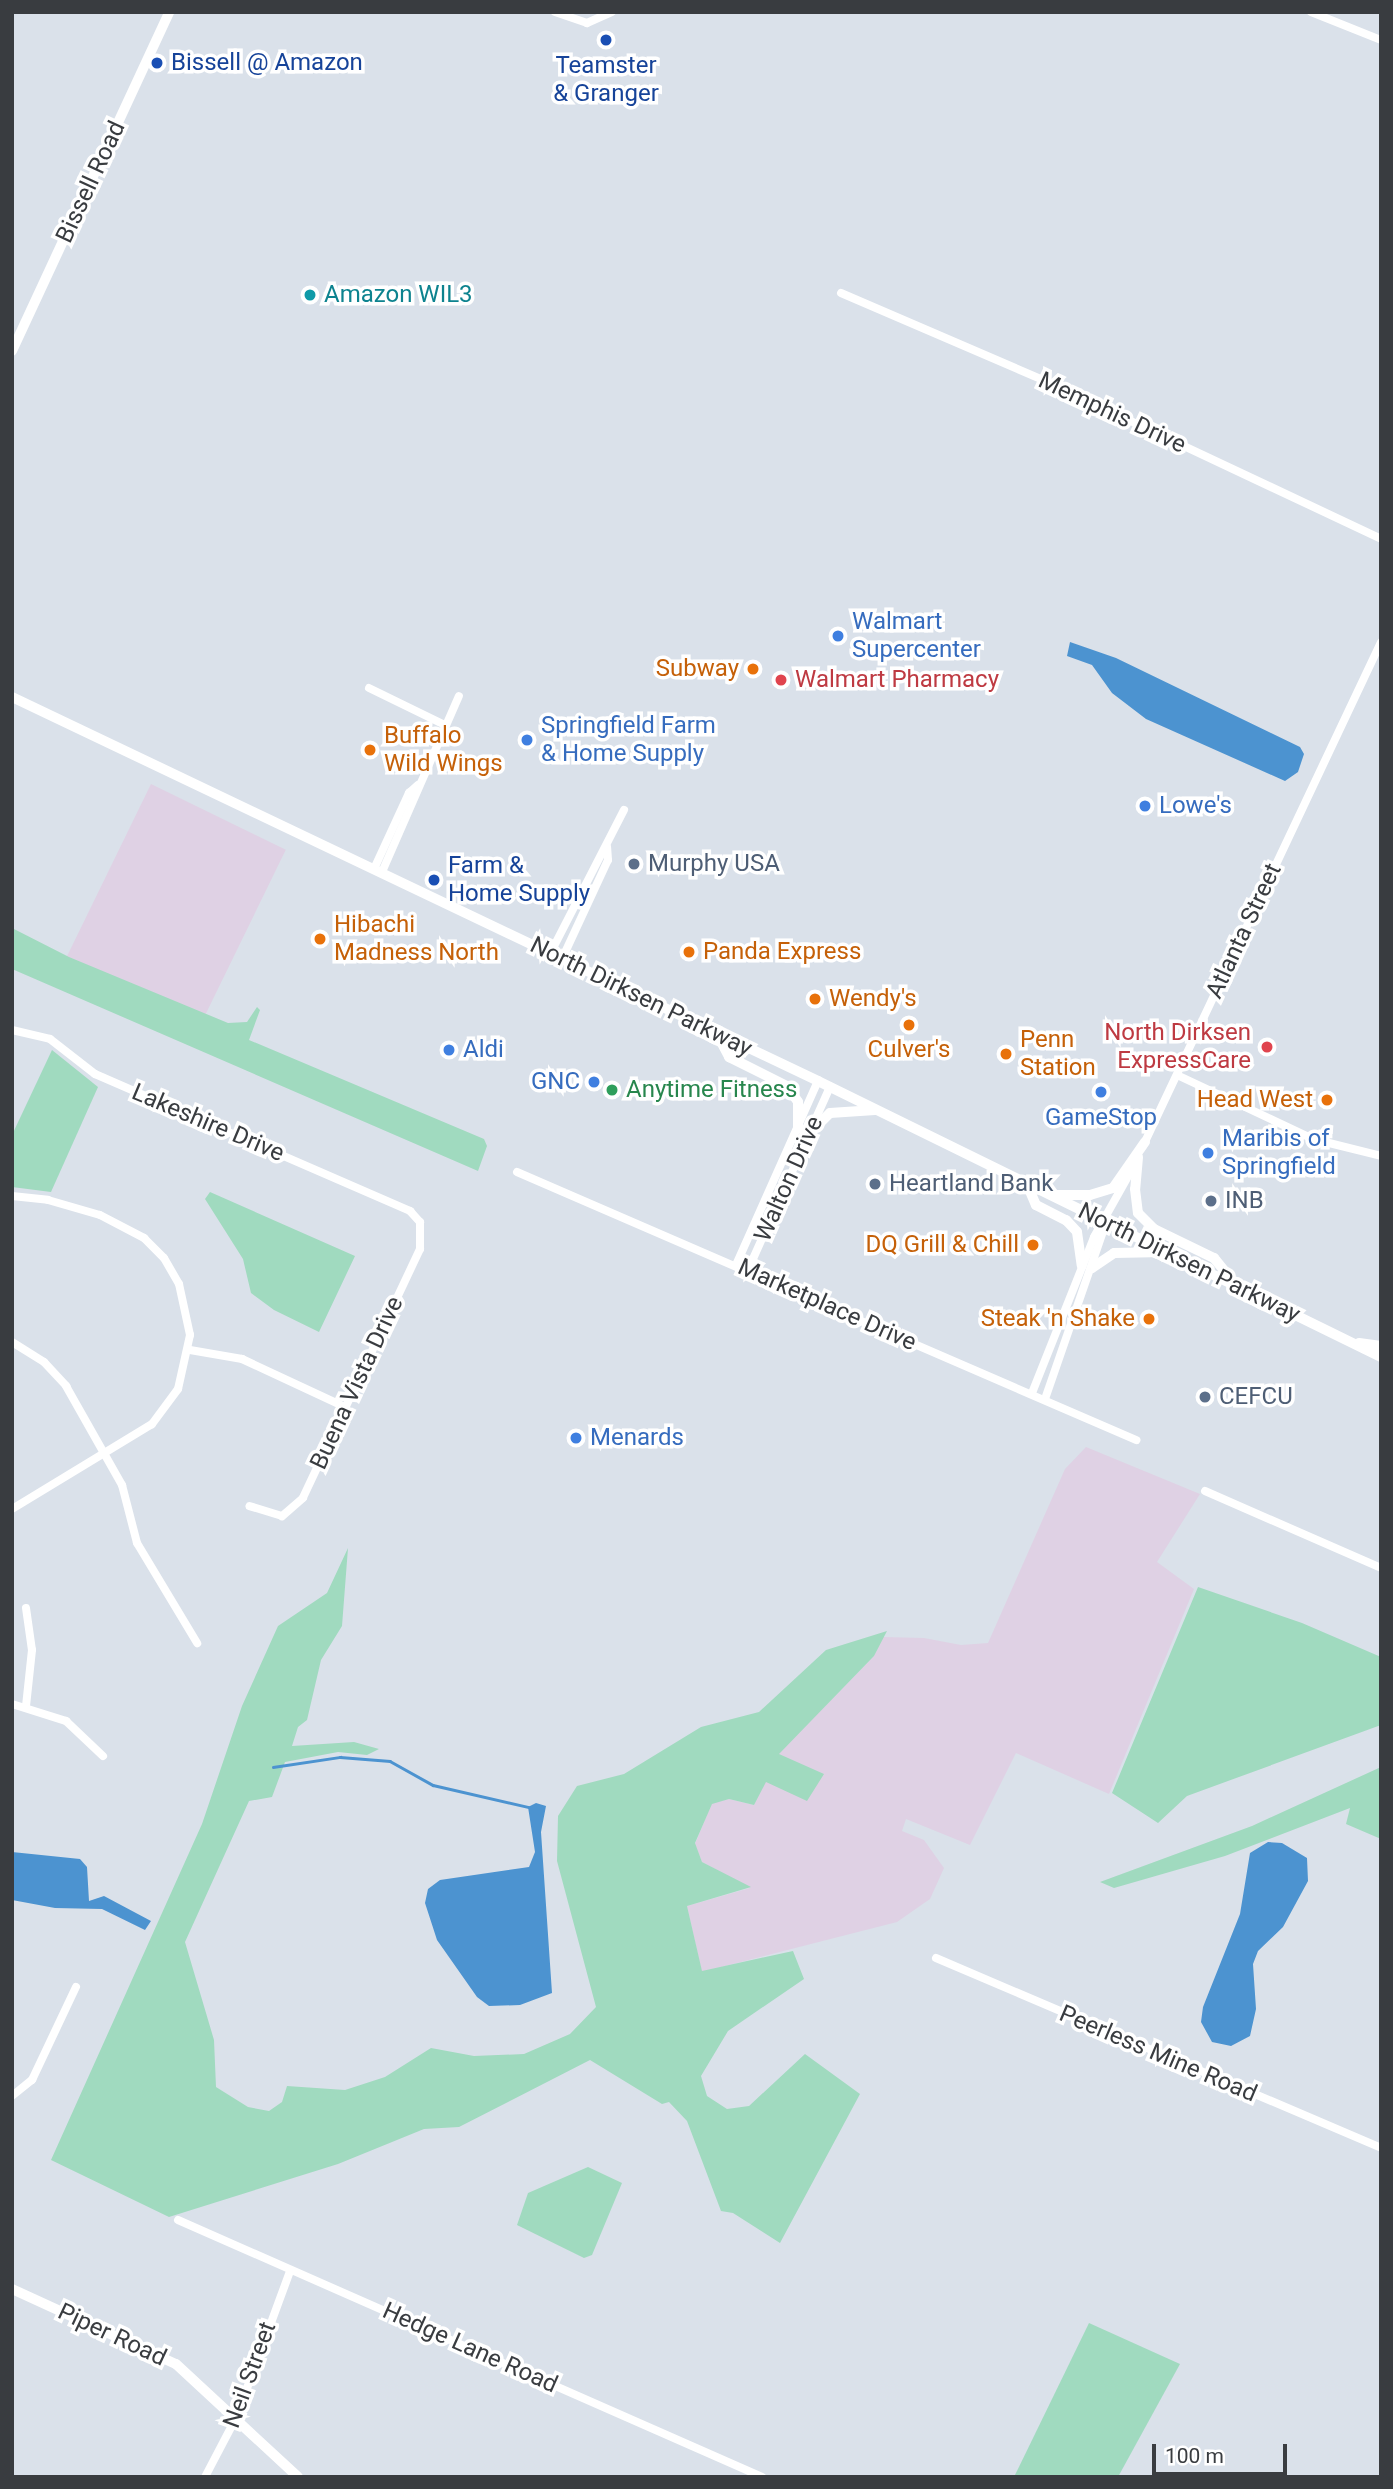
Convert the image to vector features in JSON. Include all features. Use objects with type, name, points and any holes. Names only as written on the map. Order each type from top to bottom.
[{"type":"street","name":"Bissell Road","points":[[12,351],[169,12]]},
{"type":"street","points":[[555,12],[575,21],[598,20],[611,12]]},
{"type":"street","points":[[1311,12],[1381,40]]},
{"type":"street","name":"Memphis Drive","points":[[841,293],[1050,383],[1381,539]]},
{"type":"street","name":"Atlanta Street","points":[[1045,1399],[1094,1237],[1107,1221],[1138,1157],[1381,642]]},
{"type":"street","points":[[369,688],[445,724]]},
{"type":"street","points":[[378,870],[459,696]]},
{"type":"street","name":"North Dirksen Parkway","points":[[13,697],[818,1081],[1381,1357]]},
{"type":"street","points":[[562,959],[608,860],[607,848],[624,810]]},
{"type":"street","points":[[550,954],[597,855],[607,848]]},
{"type":"street","name":"Lakeshire Drive","points":[[12,1030],[50,1039],[96,1074],[410,1211]]},
{"type":"street","points":[[718,1035],[729,1057],[787,1086],[798,1102],[798,1129]]},
{"type":"street","points":[[1177,1075],[1313,1139],[1381,1156]]},
{"type":"street","name":"Walton Drive","points":[[736,1265],[818,1081]]},
{"type":"street","name":"Walton Drive","points":[[748,1270],[830,1087]]},
{"type":"street","points":[[811,1131],[830,1114],[876,1110]]},
{"type":"street","points":[[1051,1195],[1090,1195],[1112,1188],[1145,1142]]},
{"type":"street","points":[[1138,1157],[1135,1189],[1139,1213],[1154,1229],[1214,1258],[1236,1284]]},
{"type":"street","name":"Marketplace Drive","points":[[517,1172],[1136,1440]]},
{"type":"street","points":[[1027,1184],[1036,1205],[1066,1220],[1077,1232],[1087,1267],[1114,1253],[1169,1252]]},
{"type":"street","points":[[12,1196],[48,1200],[100,1214],[150,1243],[179,1283],[190,1322],[190,1350],[178,1389],[162,1413],[143,1431],[12,1509]]},
{"type":"street","name":"Buena Vista Drive","points":[[250,1506],[273,1517],[292,1512],[303,1497],[420,1249],[422,1227],[410,1211]]},
{"type":"street","name":"Atlanta Street","points":[[1032,1393],[1087,1267]]},
{"type":"street","points":[[1345,1341],[1381,1346]]},
{"type":"street","points":[[12,1342],[56,1374],[122,1485],[137,1543],[197,1643]]},
{"type":"street","points":[[190,1350],[243,1359],[345,1407]]},
{"type":"street","points":[[1205,1491],[1381,1568]]},
{"type":"street","points":[[26,1608],[32,1650],[26,1706]]},
{"type":"street","points":[[12,1704],[26,1706],[79,1730],[103,1756]]},
{"type":"street","name":"Peerless Mine Road","points":[[936,1958],[1381,2148]]},
{"type":"street","points":[[12,2096],[29,2092],[76,1987]]},
{"type":"street","name":"Hedge Lane Road","points":[[178,2220],[762,2477]]},
{"type":"street","name":"Neil Street","points":[[205,2477],[236,2418],[290,2271]]},
{"type":"street","name":"Piper Road","points":[[12,2289],[163,2356],[236,2418],[298,2477]]},
{"type":"shaded area","points":[[151,784],[286,850],[200,1025],[66,959]]},
{"type":"shaded area","points":[[1086,1447],[1200,1494],[1157,1562],[1194,1589],[1109,1794],[1016,1753],[970,1845],[906,1819],[902,1831],[924,1840],[944,1868],[930,1899],[897,1922],[702,1972],[687,1906],[750,1888],[702,1862],[695,1844],[712,1803],[729,1799],[754,1805],[778,1754],[874,1656],[883,1637],[924,1638],[961,1645],[988,1643],[1065,1469]]},
{"type":"green space","points":[[12,928],[69,957],[228,1023],[247,1022],[257,1007],[260,1010],[249,1040],[484,1139],[487,1146],[478,1171],[12,969]]},
{"type":"green space","points":[[52,1050],[98,1087],[51,1192],[12,1187],[12,1135]]},
{"type":"green space","points":[[210,1192],[355,1256],[319,1332],[274,1310],[251,1293],[243,1259],[205,1199]]},
{"type":"green space","points":[[348,1548],[342,1626],[321,1660],[307,1720],[298,1727],[292,1746],[354,1742],[379,1749],[367,1755],[338,1752],[285,1762],[272,1797],[249,1801],[185,1942],[214,2040],[216,2087],[248,2107],[269,2111],[282,2102],[287,2086],[345,2090],[385,2077],[431,2048],[474,2056],[524,2054],[570,2034],[596,2007],[557,1861],[558,1816],[577,1786],[624,1774],[701,1727],[759,1712],[826,1650],[887,1631],[874,1656],[779,1754],[824,1774],[807,1801],[766,1782],[754,1805],[729,1799],[712,1804],[695,1843],[702,1862],[751,1887],[687,1906],[702,1971],[793,1951],[804,1979],[728,2031],[701,2076],[707,2096],[727,2109],[749,2106],[805,2054],[860,2094],[780,2243],[733,2213],[721,2211],[687,2121],[669,2102],[662,2104],[590,2060],[459,2127],[424,2129],[338,2164],[169,2217],[51,2160],[202,1824],[242,1706],[278,1626],[327,1593]]},
{"type":"green space","points":[[1198,1587],[1302,1623],[1381,1657],[1381,1725],[1187,1796],[1158,1823],[1112,1793]]},
{"type":"green space","points":[[1381,1767],[1381,1839],[1346,1824],[1350,1808],[1225,1856],[1114,1888],[1100,1882],[1252,1826]]},
{"type":"green space","points":[[588,2167],[622,2183],[592,2255],[584,2258],[517,2225],[528,2193]]},
{"type":"green space","points":[[1089,2323],[1180,2364],[1118,2477],[1014,2477]]},
{"type":"water","points":[[1070,642],[1116,658],[1300,747],[1304,754],[1298,772],[1285,781],[1146,719],[1112,693],[1092,665],[1067,656]]},
{"type":"water","points":[[536,1803],[546,1806],[541,1832],[552,1993],[520,2005],[489,2006],[477,1997],[437,1940],[425,1903],[428,1889],[440,1880],[529,1867],[535,1852],[528,1807]]},
{"type":"water","points":[[1268,1842],[1282,1843],[1307,1858],[1308,1881],[1283,1927],[1258,1951],[1253,1964],[1256,2009],[1250,2036],[1231,2046],[1212,2042],[1201,2022],[1203,2007],[1240,1914],[1250,1853]]},
{"type":"water","points":[[12,1852],[80,1859],[87,1867],[89,1901],[104,1896],[151,1921],[145,1930],[102,1909],[55,1908],[12,1900]]},
{"type":"waterway","points":[[273,1767],[340,1757],[390,1761],[433,1785],[528,1807]]},
{"type":"place","name":"Teamster & Granger","points":[[606,40]]},
{"type":"place","name":"Bissell @ Amazon","points":[[157,63]]},
{"type":"place","name":"Amazon WIL3","points":[[310,295]]},
{"type":"place","name":"Walmart Supercenter","points":[[838,636]]},
{"type":"place","name":"Subway","points":[[753,669]]},
{"type":"place","name":"Walmart Pharmacy","points":[[781,680]]},
{"type":"place","name":"Springfield Farm & Home Supply","points":[[527,740]]},
{"type":"place","name":"Buffalo Wild Wings","points":[[370,750]]},
{"type":"place","name":"Lowe's","points":[[1145,806]]},
{"type":"place","name":"Murphy USA","points":[[634,864]]},
{"type":"place","name":"Farm & Home Supply","points":[[434,880]]},
{"type":"place","name":"Hibachi Madness North","points":[[320,939]]},
{"type":"place","name":"Panda Express","points":[[689,952]]},
{"type":"place","name":"Wendy's","points":[[815,999]]},
{"type":"place","name":"Culver's","points":[[909,1025]]},
{"type":"place","name":"North Dirksen ExpressCare","points":[[1267,1047]]},
{"type":"place","name":"Aldi","points":[[449,1050]]},
{"type":"place","name":"Penn Station","points":[[1006,1054]]},
{"type":"place","name":"GNC","points":[[594,1082]]},
{"type":"place","name":"Anytime Fitness","points":[[612,1090]]},
{"type":"place","name":"GameStop","points":[[1101,1092]]},
{"type":"place","name":"Head West","points":[[1327,1100]]},
{"type":"place","name":"Maribis of Springfield","points":[[1208,1153]]},
{"type":"place","name":"Heartland Bank","points":[[875,1184]]},
{"type":"place","name":"INB","points":[[1211,1201]]},
{"type":"place","name":"DQ Grill & Chill","points":[[1033,1245]]},
{"type":"place","name":"Steak 'n Shake","points":[[1149,1319]]},
{"type":"place","name":"CEFCU","points":[[1205,1397]]},
{"type":"place","name":"Menards","points":[[576,1438]]}]
